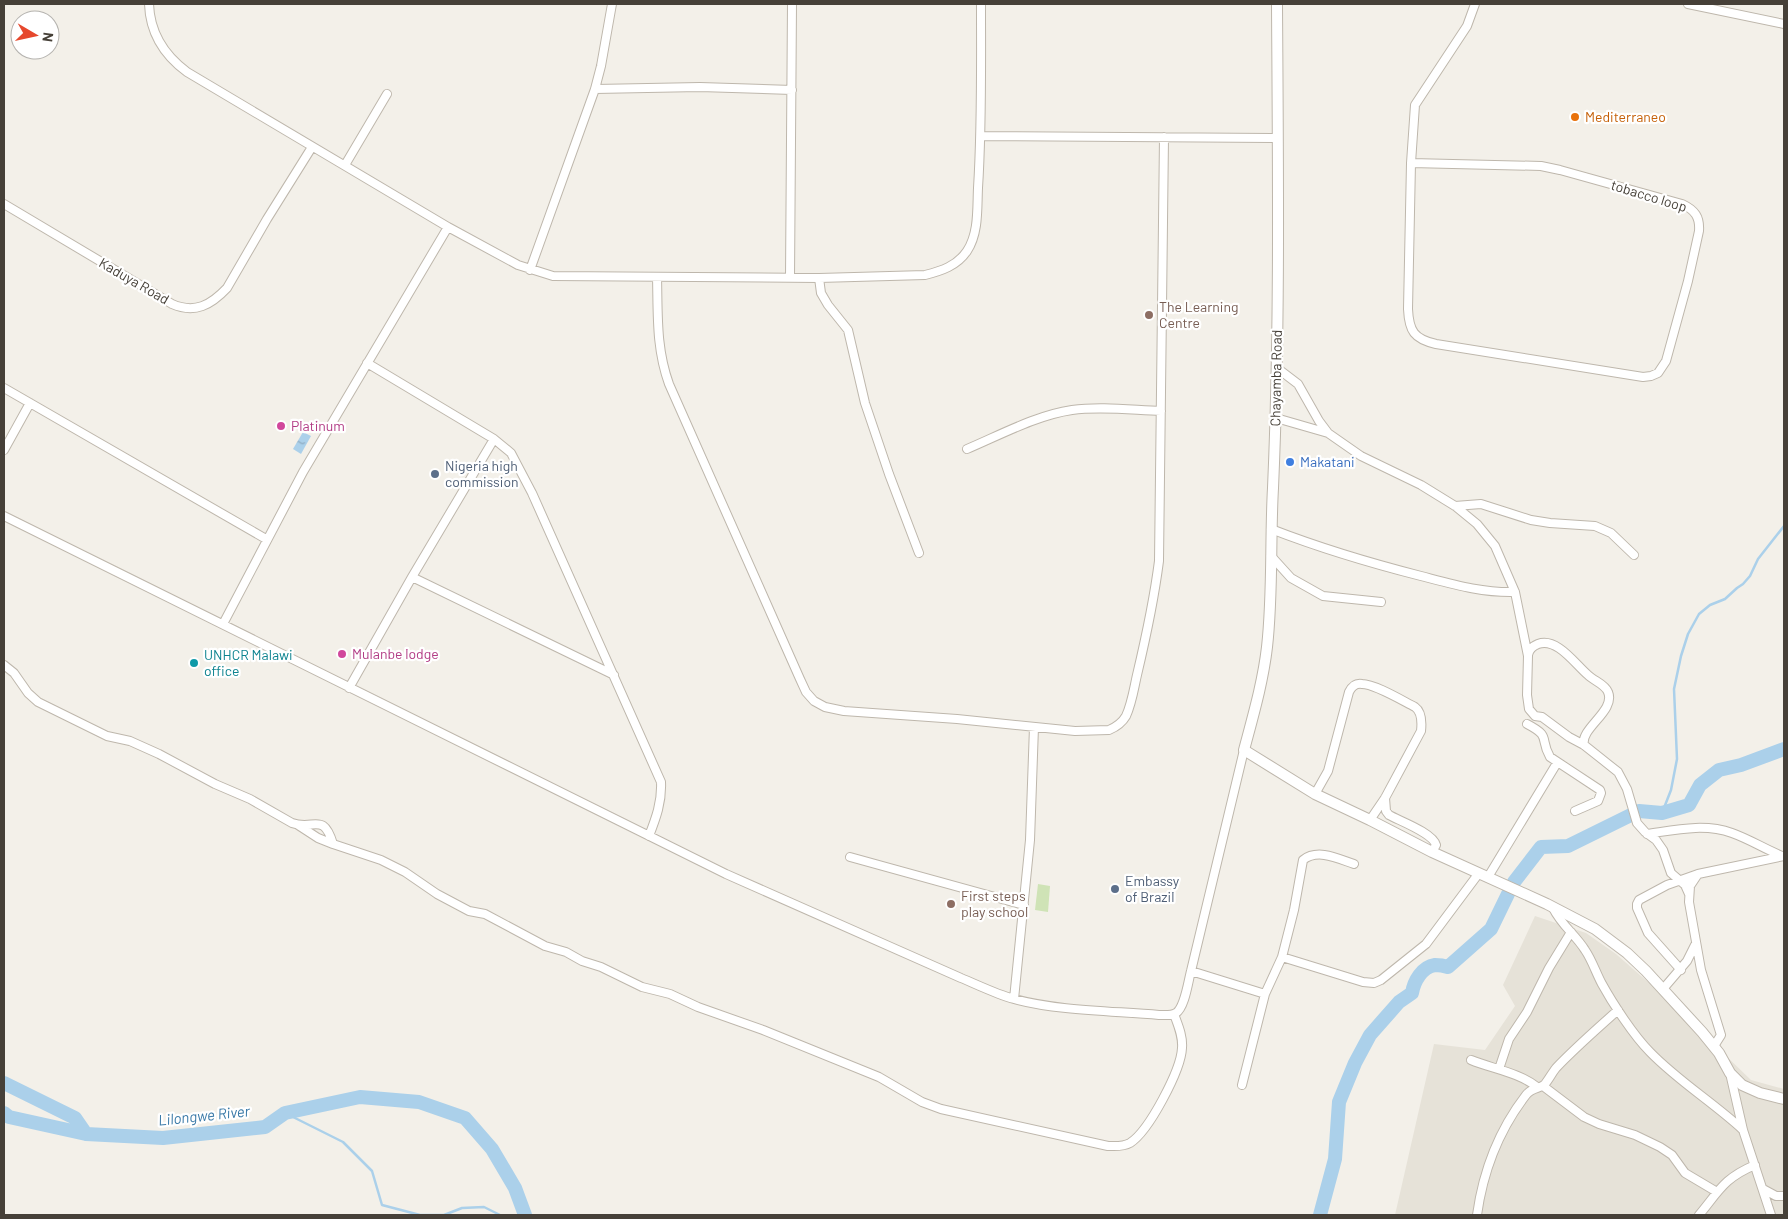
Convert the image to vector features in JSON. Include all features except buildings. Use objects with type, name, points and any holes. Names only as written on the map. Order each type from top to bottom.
[{"type":"street","points":[[149,4],[156,38],[178,66],[448,227],[530,270],[553,276],[820,278],[925,275],[941,271],[954,264],[966,252],[975,229],[982,136],[981,4]]},
{"type":"street","points":[[530,270],[595,89],[612,4]]},
{"type":"street","points":[[790,277],[792,4]]},
{"type":"street","name":"Chayamba Road","points":[[1244,750],[1267,647],[1271,589],[1271,529],[1277,368],[1277,4]]},
{"type":"street","points":[[1412,163],[1415,105],[1467,26],[1475,4]]},
{"type":"street","points":[[1688,4],[1725,7],[1784,24]]},
{"type":"street","points":[[595,89],[700,87],[792,90]]},
{"type":"street","points":[[345,165],[387,94]]},
{"type":"street","points":[[982,136],[1278,138]]},
{"type":"street","points":[[657,277],[658,336],[662,363],[668,384],[800,680],[810,697],[825,707],[844,711],[1075,731],[1103,731],[1114,728],[1127,714],[1146,639],[1156,587],[1161,411],[1164,137]]},
{"type":"street","name":"Kaduya Road","points":[[4,204],[172,304],[181,308],[201,308],[218,297],[227,288],[312,146]]},
{"type":"street","name":"tobacco loop","points":[[1412,163],[1520,164],[1541,166],[1673,201],[1696,212],[1699,221],[1697,246],[1677,324],[1662,369],[1654,375],[1643,377],[1436,344],[1425,341],[1416,335],[1410,326],[1408,309],[1412,163]]},
{"type":"street","points":[[222,624],[302,472],[448,227]]},
{"type":"street","points":[[820,278],[821,293],[848,330],[865,402],[889,474],[919,553]]},
{"type":"street","points":[[367,363],[494,439],[511,453],[532,493],[661,782],[662,795],[649,836]]},
{"type":"street","points":[[1277,368],[1298,384],[1328,433],[1361,456],[1421,485],[1455,506],[1477,524],[1495,546],[1515,592],[1528,656],[1527,695],[1531,712],[1535,716],[1542,717],[1568,737],[1584,745],[1622,776],[1637,823],[1647,834],[1656,840],[1663,850],[1671,872],[1684,885],[1689,894],[1696,943],[1707,993],[1721,1035],[1714,1046]]},
{"type":"street","points":[[4,388],[266,539]]},
{"type":"street","points":[[4,450],[30,403]]},
{"type":"street","points":[[967,449],[1040,418],[1070,411],[1091,409],[1161,411]]},
{"type":"street","points":[[1276,418],[1328,433]]},
{"type":"street","points":[[349,688],[494,439]]},
{"type":"street","points":[[1455,506],[1481,504],[1531,520],[1595,526],[1611,533],[1634,555]]},
{"type":"street","points":[[4,516],[726,874],[961,978],[1014,999],[1050,1006],[1159,1015],[1177,1012],[1182,1003],[1191,971],[1244,750],[1314,794],[1594,929],[1633,959],[1663,988],[1714,1046],[1730,1073],[1742,1085],[1752,1090],[1784,1099]]},
{"type":"street","points":[[1271,529],[1352,557],[1428,578],[1485,591],[1515,592]]},
{"type":"street","points":[[1271,556],[1291,578],[1323,596],[1381,602]]},
{"type":"street","points":[[412,577],[614,676]]},
{"type":"street","points":[[1528,656],[1529,651],[1536,644],[1554,645],[1609,693],[1609,702],[1584,738],[1584,745]]},
{"type":"street","points":[[4,665],[14,673],[38,702],[107,736],[141,746],[298,825],[318,838],[381,860],[405,872],[437,894],[468,911],[484,914],[545,946],[566,952],[642,987],[670,994],[698,1007],[763,1030],[880,1077],[922,1102],[941,1109],[1108,1146],[1118,1147],[1132,1142],[1143,1129],[1169,1089],[1182,1050],[1181,1033],[1174,1014]]},
{"type":"street","points":[[1314,794],[1328,771],[1349,692],[1354,686],[1362,684],[1372,686],[1415,707],[1420,712],[1420,731],[1385,798],[1370,820]]},
{"type":"street","points":[[1527,724],[1540,731],[1543,735],[1550,758],[1600,790],[1601,793],[1598,801],[1575,811]]},
{"type":"street","points":[[1014,999],[1024,905],[1032,799],[1034,726]]},
{"type":"street","points":[[1282,957],[1363,982],[1374,983],[1381,980],[1426,944],[1484,875],[1558,763]]},
{"type":"street","points":[[1385,798],[1386,811],[1389,815],[1426,834],[1435,841],[1436,845],[1432,852]]},
{"type":"street","points":[[298,825],[320,824],[326,827],[330,832],[333,844]]},
{"type":"street","points":[[1647,834],[1688,828],[1704,828],[1733,833],[1783,856]]},
{"type":"street","points":[[1242,1084],[1265,994],[1282,957],[1294,910],[1303,860],[1308,856],[1320,854],[1354,864]]},
{"type":"street","points":[[1681,970],[1648,933],[1637,908],[1640,900],[1679,880],[1698,874],[1783,856]]},
{"type":"street","points":[[850,858],[1024,905]]},
{"type":"street","points":[[1689,894],[1694,879],[1698,874]]},
{"type":"street","points":[[1553,908],[1564,926],[1585,950],[1618,1010],[1649,1052],[1743,1130]]},
{"type":"street","points":[[1499,1070],[1509,1039],[1527,1012],[1549,968],[1571,932]]},
{"type":"street","points":[[1663,988],[1681,970],[1693,952],[1696,943]]},
{"type":"street","points":[[1191,971],[1265,994]]},
{"type":"street","points":[[1477,1215],[1484,1177],[1495,1147],[1507,1124],[1526,1096],[1531,1090],[1540,1087],[1555,1070],[1618,1010]]},
{"type":"street","points":[[1471,1060],[1528,1080],[1599,1124],[1635,1135],[1660,1146],[1672,1155],[1685,1173],[1717,1192]]},
{"type":"street","points":[[1730,1073],[1743,1130],[1771,1215]]},
{"type":"street","points":[[1699,1215],[1734,1174],[1755,1165]]},
{"type":"street","points":[[1763,1189],[1776,1196],[1784,1196]]},
{"type":"shaded area","points":[[1535,916],[1586,933],[1616,954],[1665,997],[1751,1080],[1784,1089],[1784,1215],[1395,1215],[1434,1044],[1485,1050],[1515,1006],[1503,985]]},
{"type":"green space","points":[[1038,884],[1050,886],[1048,912],[1035,910]]},
{"type":"water","points":[[303,432],[311,436],[301,454],[293,449]]},
{"type":"waterway","points":[[1662,813],[1671,790],[1677,759],[1674,689],[1688,634],[1699,614],[1710,605],[1725,599],[1743,584],[1750,576],[1758,559],[1784,526]]},
{"type":"waterway","points":[[1514,882],[1541,847],[1568,846],[1639,811],[1662,813],[1689,805],[1700,785],[1719,770],[1741,765],[1784,749]]},
{"type":"waterway","points":[[1320,1215],[1335,1159],[1339,1102],[1355,1063],[1370,1035],[1399,1002],[1412,993],[1417,979],[1426,969],[1435,965],[1448,967],[1491,929],[1508,894]]},
{"type":"waterway","points":[[4,1083],[75,1118],[86,1134]]},
{"type":"waterway","name":"Lilongwe River","points":[[4,1113],[9,1117],[86,1134],[163,1138],[265,1127],[285,1113],[360,1097],[419,1102],[465,1118],[492,1149],[515,1188],[525,1215]]},
{"type":"waterway","points":[[285,1113],[343,1142],[372,1171],[382,1205],[420,1215],[444,1215],[462,1208],[484,1207],[500,1215]]},
{"type":"place","name":"Mediterraneo","points":[[1575,117]]},
{"type":"place","name":"The Learning Centre","points":[[1149,315]]},
{"type":"place","name":"Platinum","points":[[281,426]]},
{"type":"place","name":"Makatani","points":[[1290,462]]},
{"type":"place","name":"Nigeria high commission","points":[[435,474]]},
{"type":"place","name":"Mulanbe lodge","points":[[342,654]]},
{"type":"place","name":"UNHCR Malawi office","points":[[194,663]]},
{"type":"place","name":"Embassy of Brazil","points":[[1115,889]]},
{"type":"place","name":"First steps play school","points":[[951,904]]}]
